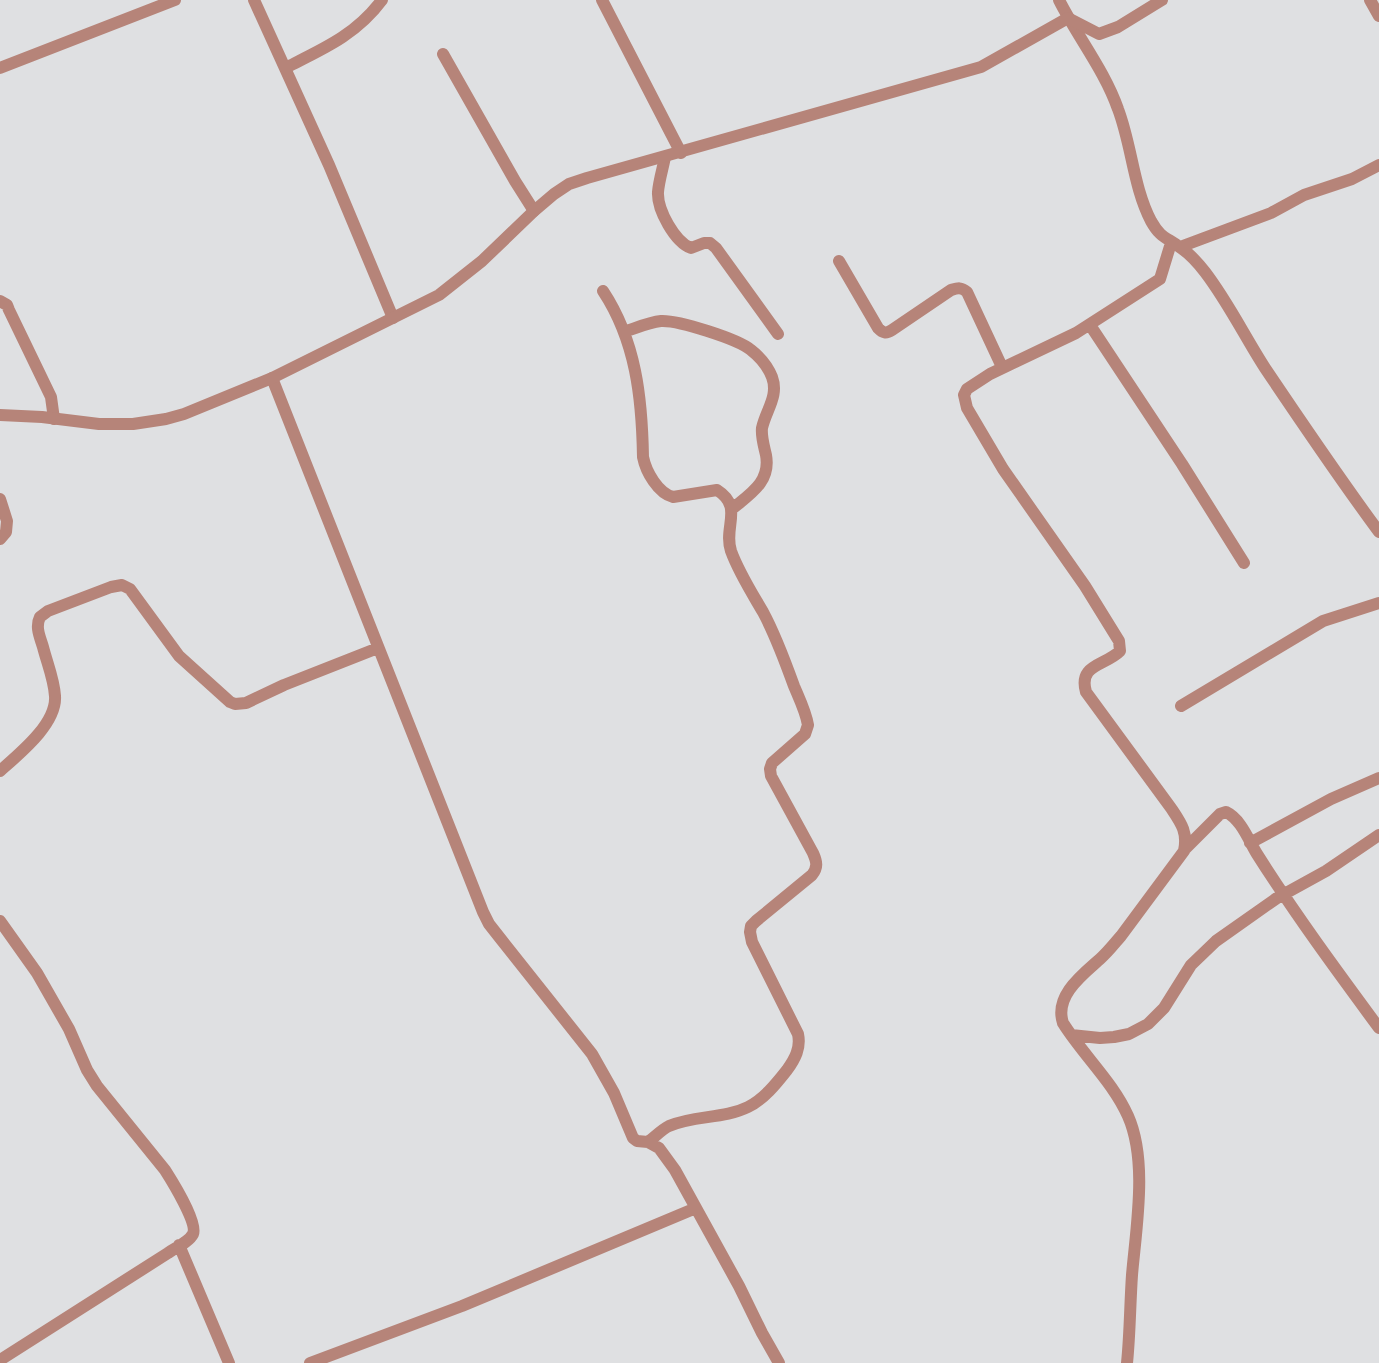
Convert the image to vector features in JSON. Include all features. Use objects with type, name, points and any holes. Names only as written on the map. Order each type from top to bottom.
[{"type":"street","points":[[0,68],[175,0]]},
{"type":"street","points":[[254,0],[329,165],[393,318]]},
{"type":"street","points":[[285,68],[344,37],[366,20],[382,0]]},
{"type":"street","points":[[602,0],[681,153]]},
{"type":"street","points":[[1059,0],[1118,108],[1136,184],[1151,221],[1159,234],[1191,256],[1205,273],[1264,367],[1379,532]]},
{"type":"street","points":[[1068,18],[1099,34],[1118,26],[1162,0]]},
{"type":"street","points":[[1370,0],[1379,16]]},
{"type":"street","points":[[0,415],[99,424],[133,424],[184,414],[272,378],[440,295],[462,278],[534,211],[569,184],[981,67],[1068,18]]},
{"type":"street","points":[[443,54],[534,211]]},
{"type":"street","points":[[666,157],[658,200],[667,223],[687,246],[692,248],[704,243],[710,243],[716,248],[778,334]]},
{"type":"street","points":[[1184,851],[1186,840],[1180,822],[1086,692],[1085,675],[1094,667],[1120,651],[1119,641],[1068,562],[1003,469],[967,408],[964,395],[967,389],[1002,367],[1055,344],[1090,325],[1160,279],[1175,244],[1271,213],[1304,195],[1337,185],[1379,165]]},
{"type":"street","points":[[838,261],[882,332],[887,333],[892,330],[951,290],[963,289],[967,292],[1002,367]]},
{"type":"street","points":[[603,291],[615,310],[629,343],[640,398],[643,424],[643,457],[652,478],[661,491],[673,497],[716,490],[723,494],[732,509],[728,537],[732,554],[775,634],[808,725],[806,734],[775,759],[770,769],[776,786],[816,860],[816,870],[805,882],[756,921],[751,926],[750,932],[752,942],[800,1042],[789,1067],[777,1082],[756,1102],[731,1113],[670,1126],[648,1142]]},
{"type":"street","points":[[0,301],[10,310],[51,397],[54,419]]},
{"type":"street","points":[[624,332],[659,321],[672,321],[721,336],[750,348],[764,363],[772,378],[774,393],[772,404],[762,429],[767,471],[764,480],[755,491],[732,509]]},
{"type":"street","points":[[1090,325],[1182,464],[1244,564]]},
{"type":"street","points":[[272,378],[489,924],[592,1054],[614,1093],[633,1138],[636,1141],[654,1144],[675,1170],[779,1363]]},
{"type":"street","points":[[0,499],[7,521],[6,532],[0,539]]},
{"type":"street","points":[[0,771],[40,733],[54,705],[55,696],[38,628],[40,617],[48,611],[111,587],[122,585],[130,589],[178,656],[216,690],[235,704],[246,703],[284,685],[378,648]]},
{"type":"street","points":[[1181,706],[1323,621],[1379,603]]},
{"type":"street","points":[[1250,843],[1331,799],[1379,778]]},
{"type":"street","points":[[1127,1363],[1132,1276],[1138,1220],[1139,1160],[1134,1131],[1121,1103],[1071,1035],[1062,1018],[1063,1001],[1081,975],[1110,949],[1121,936],[1184,851],[1216,818],[1226,812],[1235,819],[1283,895],[1379,1028]]},
{"type":"street","points":[[1071,1035],[1100,1038],[1114,1037],[1129,1034],[1148,1024],[1164,1008],[1191,965],[1216,941],[1268,904],[1326,871],[1379,835]]},
{"type":"street","points":[[0,921],[38,973],[69,1028],[87,1070],[97,1086],[172,1181],[190,1216],[194,1230],[192,1236],[179,1245],[0,1360]]},
{"type":"street","points":[[310,1363],[462,1306],[696,1208]]},
{"type":"street","points":[[179,1245],[229,1363]]}]
